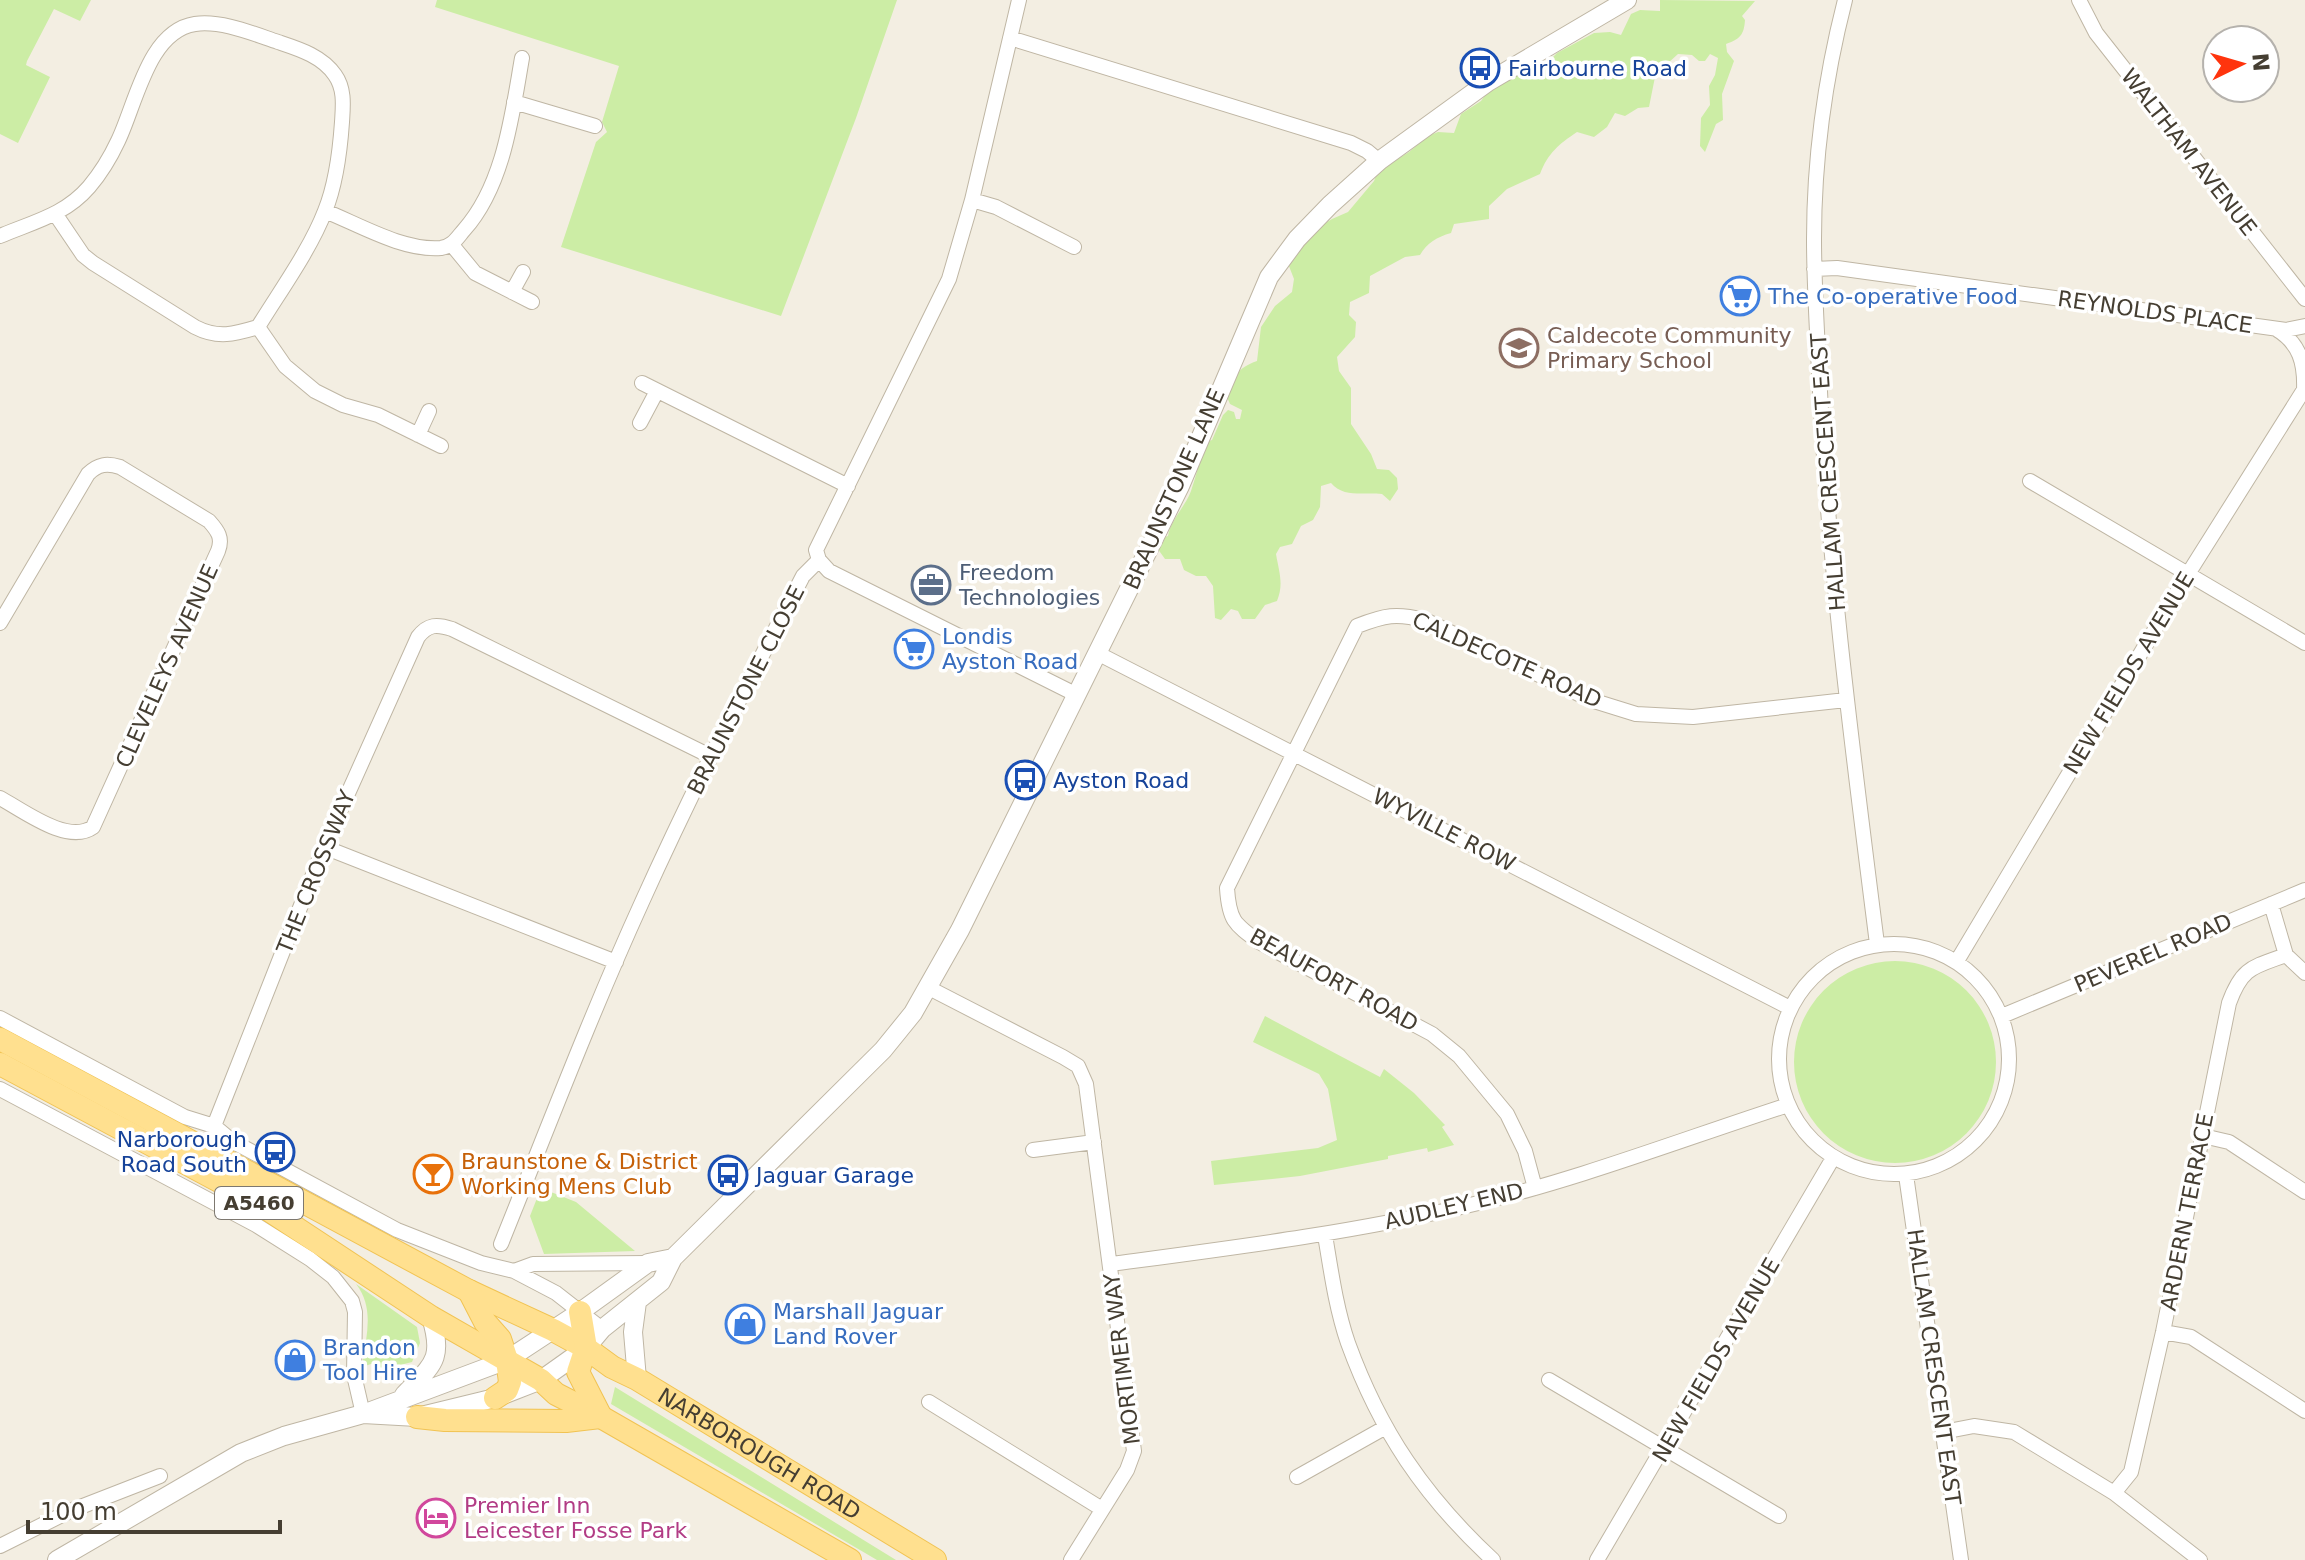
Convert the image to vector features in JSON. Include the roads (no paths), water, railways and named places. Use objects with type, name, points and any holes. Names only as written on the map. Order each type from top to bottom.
[{"type":"main road","name":"A5460","points":[[0,1039],[469,1291],[586,1348]]},
{"type":"main road","name":"A5460","points":[[0,1064],[249,1197],[431,1317],[541,1380]]},
{"type":"main road","points":[[469,1291],[485,1322],[500,1339],[507,1360],[510,1382],[507,1390],[495,1398]]},
{"type":"main road","points":[[417,1417],[566,1421],[601,1417],[592,1396],[579,1378],[586,1348],[580,1312]]},
{"type":"main road","name":"NARBOROUGH ROAD","points":[[586,1348],[612,1367],[637,1379],[935,1560]]},
{"type":"main road","name":"NARBOROUGH ROAD","points":[[541,1380],[556,1394],[850,1560]]},
{"type":"street","name":"BRAUNSTONE CLOSE","points":[[501,1244],[616,962],[710,756],[803,576],[819,560],[816,550],[949,279],[972,200],[1019,0]]},
{"type":"street","name":"BRAUNSTONE LANE","points":[[363,1414],[417,1417],[495,1398],[541,1380],[586,1348],[602,1329],[661,1282],[673,1258],[883,1050],[929,988],[1077,695],[1180,486],[1269,277],[1297,239],[1379,161],[1488,82],[1627,0]]},
{"type":"street","name":"HALLAM CRESCENT EAST","points":[[1845,0],[1833,49],[1818,147],[1814,269],[1823,458],[1846,700],[1877,944]]},
{"type":"street","name":"WALTHAM AVENUE","points":[[2079,0],[2096,33],[2305,299]]},
{"type":"street","points":[[0,236],[56,215],[73,204],[91,185],[118,141],[162,43],[193,24],[263,37],[309,53],[334,73],[343,95],[341,147],[325,211],[258,327],[230,335],[210,335],[195,327],[83,255],[56,215]]},
{"type":"street","points":[[1010,38],[1351,143],[1379,161]]},
{"type":"street","points":[[325,211],[401,242],[425,247],[452,245],[475,218],[491,184],[504,147],[522,58]]},
{"type":"street","points":[[514,102],[595,126]]},
{"type":"street","points":[[972,200],[996,207],[1074,247]]},
{"type":"street","points":[[452,245],[475,273],[532,302]]},
{"type":"street","name":"REYNOLDS PLACE","points":[[1814,269],[1853,270],[2286,330],[2305,326]]},
{"type":"street","points":[[512,292],[523,272]]},
{"type":"street","points":[[258,327],[285,366],[315,391],[343,405],[378,415],[441,446]]},
{"type":"street","points":[[2273,328],[2288,337],[2301,356],[2305,372],[2304,389]]},
{"type":"street","points":[[642,383],[848,486]]},
{"type":"street","name":"NEW FIELDS AVENUE","points":[[1957,961],[2188,574],[2304,389]]},
{"type":"street","points":[[640,423],[657,391]]},
{"type":"street","points":[[418,435],[429,411]]},
{"type":"street","name":"CLEVELEYS AVENUE","points":[[0,623],[95,467],[111,464],[120,467],[209,521],[219,533],[221,543],[218,551],[93,827],[84,833],[64,832],[0,798]]},
{"type":"street","points":[[2030,481],[2305,643]]},
{"type":"street","points":[[819,560],[829,571],[1077,695]]},
{"type":"street","name":"CALDECOTE ROAD","points":[[1293,752],[1357,626],[1379,617],[1400,614],[1425,620],[1591,700],[1636,714],[1693,717],[1846,700]]},
{"type":"street","name":"THE CROSSWAY","points":[[214,1126],[324,847],[423,629],[441,625],[452,629],[710,756]]},
{"type":"street","name":"WYVILLE ROW","points":[[1097,653],[1790,1008]]},
{"type":"street","name":"BEAUFORT ROAD","points":[[1293,752],[1227,888],[1228,912],[1237,926],[1259,942],[1432,1034],[1459,1056],[1507,1114],[1525,1151],[1535,1188]]},
{"type":"street","points":[[324,847],[616,962]]},
{"type":"street","name":"PEVEREL ROAD","points":[[2002,1016],[2305,890]]},
{"type":"street","points":[[2271,904],[2286,955],[2305,973]]},
{"type":"street","points":[[1877,944],[1918,945],[1957,961],[1988,990],[2002,1016],[2010,1062],[1997,1112],[1957,1157],[1906,1175],[1868,1173],[1833,1158],[1805,1134],[1788,1105],[1780,1077],[1781,1035],[1790,1008],[1820,970],[1877,944]]},
{"type":"street","name":"ARDERN TERRACE","points":[[2114,1493],[2131,1472],[2163,1332],[2229,1003],[2238,980],[2254,967],[2286,955]]},
{"type":"street","name":"MORTIMER WAY","points":[[929,988],[1078,1066],[1086,1084],[1134,1451],[1127,1470],[1071,1560]]},
{"type":"street","points":[[0,1018],[185,1117],[214,1126],[232,1141],[397,1230],[481,1263],[514,1271],[556,1293],[602,1329]]},
{"type":"street","points":[[0,1089],[256,1225],[333,1277],[345,1289],[355,1312],[354,1375],[363,1414]]},
{"type":"street","name":"AUDLEY END","points":[[1111,1264],[1325,1235],[1470,1205],[1535,1188],[1788,1105]]},
{"type":"street","points":[[2203,1136],[2229,1142],[2305,1192]]},
{"type":"street","points":[[1033,1150],[1094,1142]]},
{"type":"street","name":"NEW FIELDS AVENUE","points":[[1597,1560],[1833,1158]]},
{"type":"street","name":"HALLAM CRESCENT EAST","points":[[1906,1175],[1961,1560]]},
{"type":"street","points":[[338,1198],[376,1239]]},
{"type":"street","points":[[1325,1235],[1348,1342],[1386,1427],[1418,1480],[1457,1527],[1493,1560]]},
{"type":"street","points":[[514,1271],[533,1264],[648,1263],[673,1258]]},
{"type":"street","points":[[57,1560],[241,1453],[309,1428],[363,1414],[507,1360],[648,1263]]},
{"type":"street","points":[[637,1302],[633,1332],[637,1379]]},
{"type":"street","points":[[403,1397],[433,1364],[438,1342],[431,1317]]},
{"type":"street","points":[[2163,1332],[2191,1337],[2305,1411]]},
{"type":"street","points":[[1549,1380],[1779,1516]]},
{"type":"street","points":[[929,1402],[1102,1509]]},
{"type":"street","points":[[1943,1432],[1974,1426],[2014,1432],[2114,1493],[2200,1560]]},
{"type":"street","points":[[1297,1477],[1386,1427]]},
{"type":"street","points":[[0,1546],[70,1511],[160,1476]]},
{"type":"place","name":"Fairbourne Road","points":[[1480,68]]},
{"type":"place","name":"The Co-operative Food","points":[[1740,296]]},
{"type":"place","name":"Caldecote Community Primary School","points":[[1519,348]]},
{"type":"place","name":"Freedom Technologies","points":[[931,585]]},
{"type":"place","name":"Londis Ayston Road","points":[[914,649]]},
{"type":"place","name":"Ayston Road","points":[[1025,780]]},
{"type":"place","name":"Narborough Road South","points":[[275,1152]]},
{"type":"place","name":"Braunstone & District Working Mens Club","points":[[433,1174]]},
{"type":"place","name":"Jaguar Garage","points":[[728,1175]]},
{"type":"place","name":"Marshall Jaguar Land Rover","points":[[745,1324]]},
{"type":"place","name":"Brandon Tool Hire","points":[[295,1360]]},
{"type":"place","name":"Premier Inn Leicester Fosse Park","points":[[436,1518]]}]
